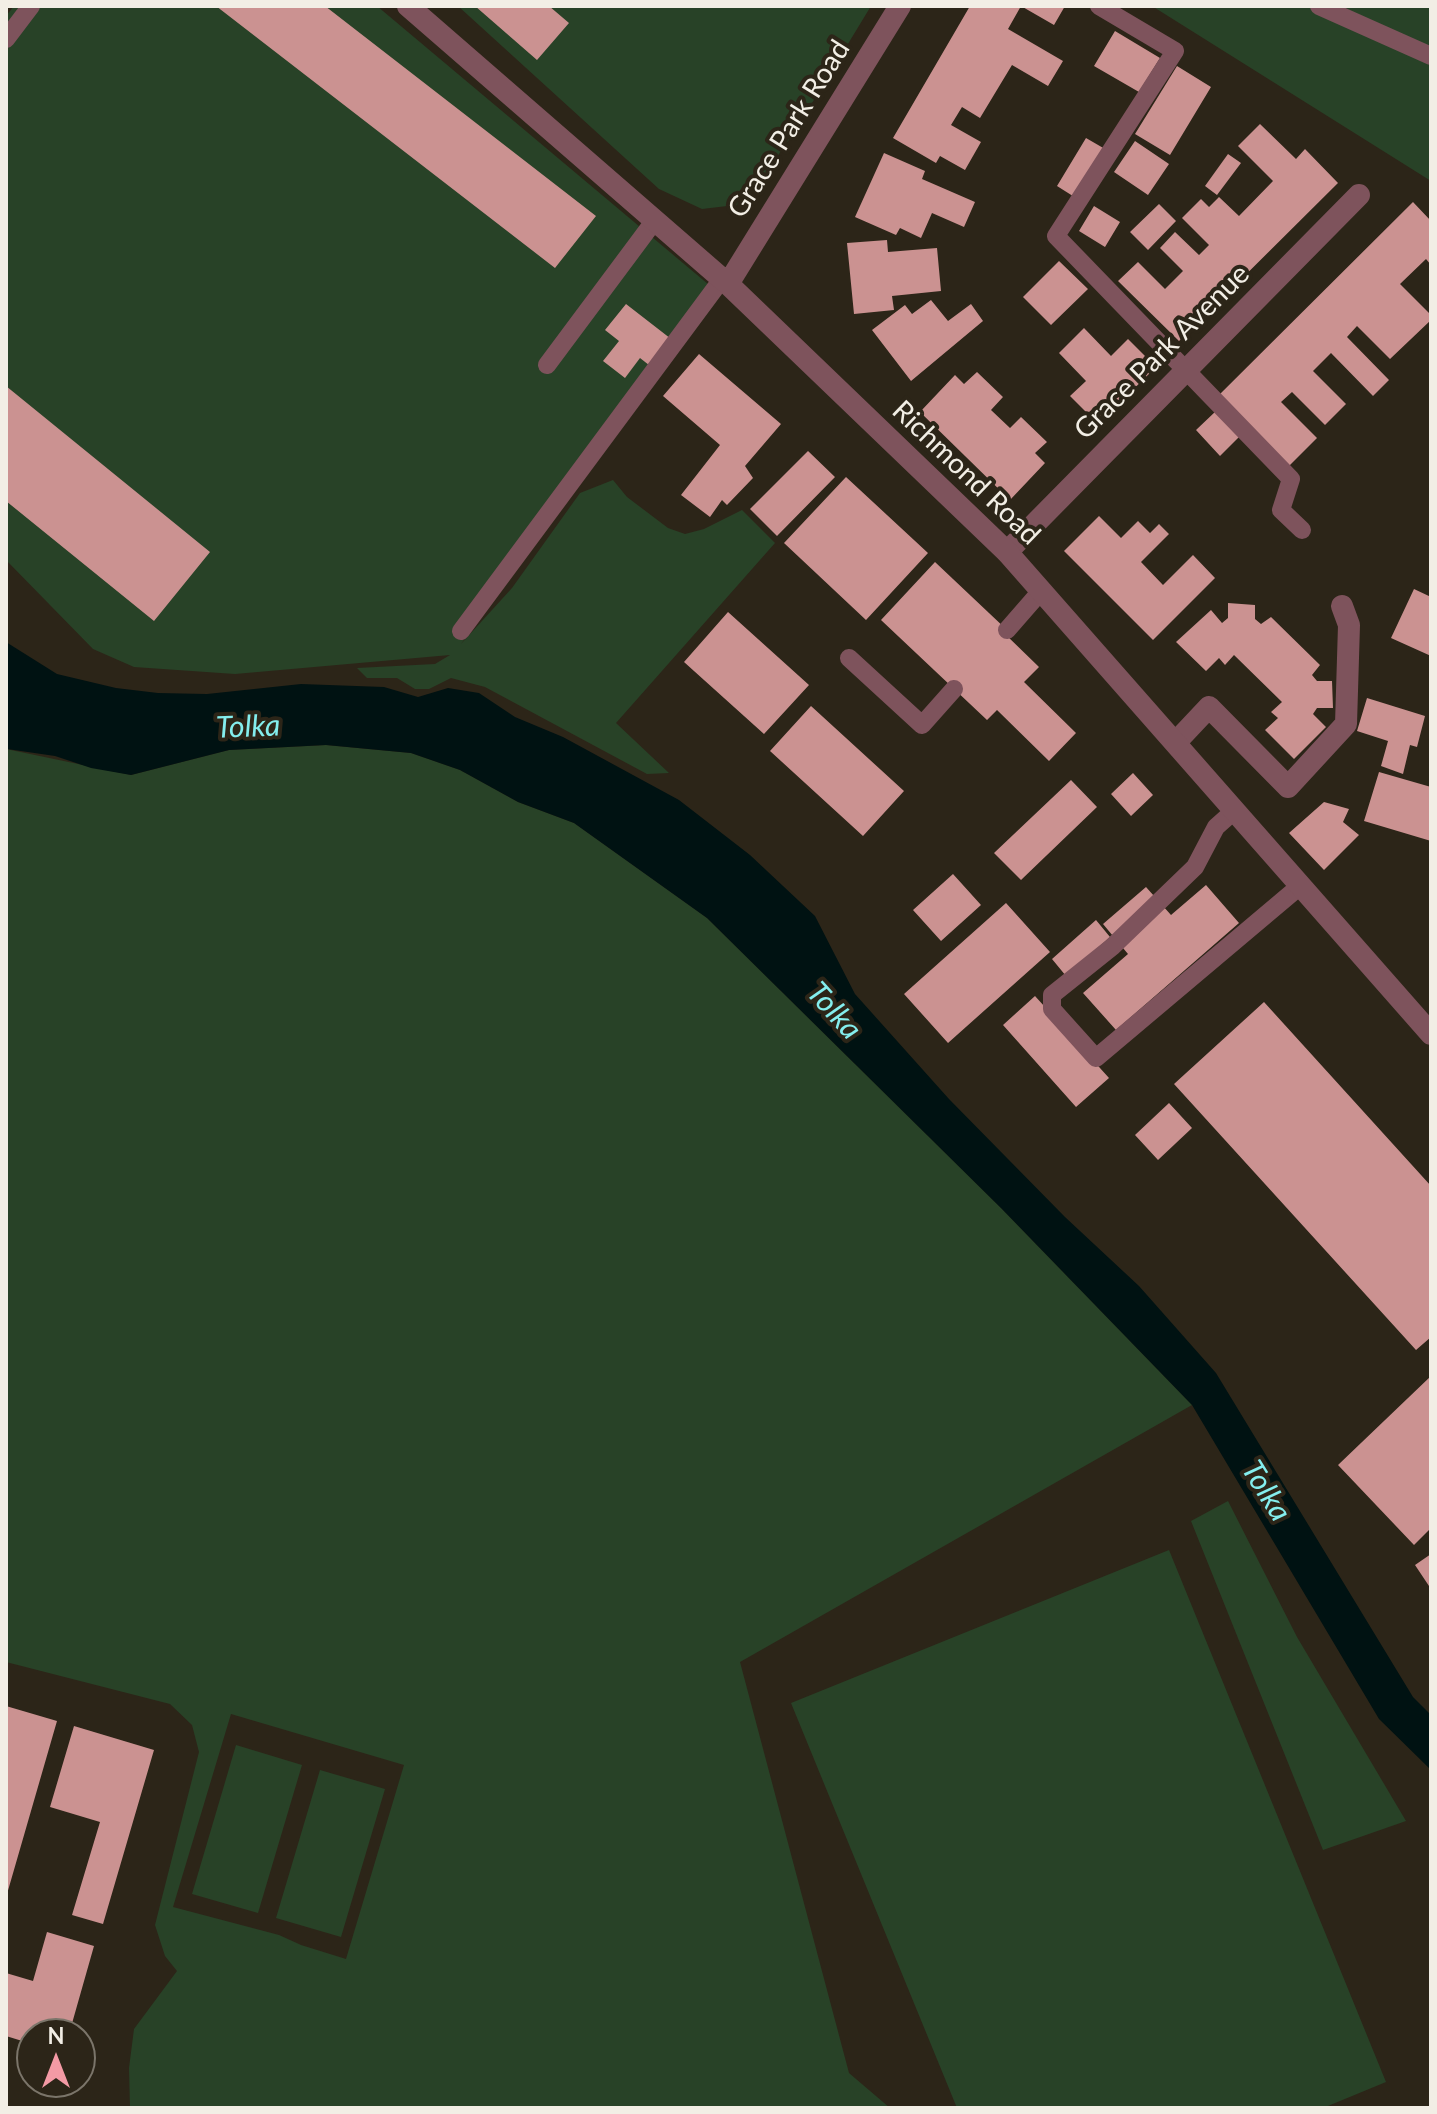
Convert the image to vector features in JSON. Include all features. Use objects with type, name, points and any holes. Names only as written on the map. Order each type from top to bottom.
[{"type":"street","name":"Richmond Road","points":[[408,6],[725,281],[1007,552],[1177,741],[1234,811],[1431,1034]]},
{"type":"street","name":"Grace Park Road","points":[[725,281],[900,6]]},
{"type":"street","name":"Grace Park Avenue","points":[[1007,552],[1359,195]]},
{"type":"street","points":[[1177,741],[1209,707],[1288,787],[1346,724],[1349,625],[1342,606]]},
{"type":"lane","points":[[6,39],[31,6]]},
{"type":"lane","points":[[1099,6],[1175,51],[1056,236],[1291,479],[1281,510],[1302,530]]},
{"type":"lane","points":[[1319,6],[1431,56]]},
{"type":"lane","points":[[547,365],[655,220]]},
{"type":"lane","points":[[461,631],[725,281]]},
{"type":"lane","points":[[1007,630],[1041,591]]},
{"type":"lane","points":[[849,658],[922,725],[954,689]]},
{"type":"lane","points":[[1234,811],[1216,827],[1195,867],[1112,947],[1052,995],[1052,1009],[1096,1058],[1300,886]]},
{"type":"green space","points":[[14,6],[377,6],[721,295],[461,644],[512,588],[580,493],[613,480],[627,497],[668,528],[685,534],[704,529],[742,510],[775,543],[616,723],[669,773],[647,774],[485,687],[451,678],[429,689],[415,689],[397,678],[367,678],[357,668],[435,664],[450,655],[235,674],[134,667],[93,649],[6,560],[6,16]]},
{"type":"green space","points":[[458,6],[871,6],[795,131],[744,204],[702,209],[659,189]]},
{"type":"green space","points":[[1152,6],[1431,6],[1431,181]]},
{"type":"green space","points":[[326,745],[411,753],[460,770],[518,802],[574,823],[707,918],[1001,1208],[1192,1405],[740,1662],[849,2073],[890,2108],[130,2108],[129,2068],[134,2029],[177,1971],[165,1956],[155,1925],[199,1752],[192,1725],[170,1704],[6,1662],[6,749],[131,775],[229,750]],"holes":[[[231,1714],[404,1765],[346,1959],[279,1935],[173,1907]]]},
{"type":"green space","points":[[1228,1501],[1297,1637],[1406,1821],[1323,1850],[1191,1521]]},
{"type":"green space","points":[[1169,1550],[1386,2082],[1323,2108],[957,2108],[791,1703]]},
{"type":"green space","points":[[236,1745],[302,1765],[258,1913],[192,1894]]},
{"type":"green space","points":[[320,1770],[385,1789],[341,1937],[276,1918]]},
{"type":"water","name":"Tolka","points":[[6,642],[57,674],[116,688],[158,693],[207,694],[301,684],[384,687],[418,697],[448,688],[479,693],[515,717],[563,737],[679,800],[750,855],[815,916],[855,994],[949,1099],[1065,1217],[1139,1286],[1216,1373],[1413,1697],[1431,1715],[1431,1770],[1379,1719],[1192,1405],[1001,1208],[707,918],[574,823],[518,802],[460,770],[411,753],[326,745],[229,750],[131,775],[91,768],[55,756],[7,749]]},
{"type":"building","points":[[216,6],[325,6],[596,216],[555,268]]},
{"type":"building","points":[[475,6],[549,6],[569,23],[537,60]]},
{"type":"building","points":[[970,6],[1021,6],[1008,29],[1063,61],[1048,86],[1012,65],[980,118],[962,107],[951,125],[981,142],[965,170],[940,156],[936,163],[893,138]]},
{"type":"building","points":[[1021,6],[1065,6],[1054,25]]},
{"type":"building","points":[[1115,31],[1160,58],[1139,92],[1094,66]]},
{"type":"building","points":[[1177,66],[1211,87],[1170,155],[1135,134]]},
{"type":"building","points":[[1260,124],[1296,159],[1305,149],[1338,183],[1179,341],[1118,281],[1138,262],[1165,289],[1183,271],[1160,248],[1175,232],[1199,255],[1209,245],[1182,218],[1201,199],[1209,207],[1219,197],[1239,216],[1273,181],[1238,146]]},
{"type":"building","points":[[1086,138],[1105,149],[1076,198],[1057,186]]},
{"type":"building","points":[[1135,141],[1169,164],[1148,195],[1114,172]]},
{"type":"building","points":[[884,153],[925,171],[922,179],[975,202],[964,227],[932,213],[921,238],[900,228],[896,235],[855,217]]},
{"type":"building","points":[[1228,154],[1241,163],[1217,195],[1205,186]]},
{"type":"building","points":[[1413,202],[1431,221],[1431,265],[1426,259],[1400,284],[1431,315],[1431,320],[1390,359],[1357,326],[1347,337],[1389,380],[1373,396],[1331,353],[1313,371],[1346,404],[1325,425],[1292,392],[1281,402],[1317,438],[1288,467],[1218,396]]},
{"type":"building","points":[[1159,204],[1176,221],[1148,250],[1130,232]]},
{"type":"building","points":[[1094,206],[1120,222],[1105,247],[1079,231]]},
{"type":"building","points":[[887,240],[888,252],[937,248],[941,291],[892,296],[894,310],[854,314],[847,243]]},
{"type":"building","points":[[1059,261],[1088,289],[1051,325],[1023,297]]},
{"type":"building","points":[[931,300],[948,321],[971,304],[983,321],[911,381],[872,330],[905,305],[912,314]]},
{"type":"building","points":[[626,304],[675,342],[654,369],[640,358],[625,378],[603,361],[619,341],[605,330]]},
{"type":"building","points":[[1084,328],[1111,356],[1128,339],[1156,367],[1098,424],[1070,396],[1086,381],[1059,353]]},
{"type":"building","points":[[699,354],[781,424],[745,466],[753,478],[727,505],[722,500],[710,517],[681,495],[720,445],[663,396]]},
{"type":"building","points":[[977,372],[1003,397],[991,410],[1010,428],[1021,417],[1047,442],[1035,453],[1045,463],[1010,500],[920,412],[955,375],[964,384]]},
{"type":"building","points":[[6,386],[210,552],[154,621],[6,501]]},
{"type":"building","points":[[1216,411],[1240,436],[1220,456],[1196,430]]},
{"type":"building","points":[[808,451],[835,477],[777,536],[750,509]]},
{"type":"building","points":[[846,477],[928,553],[866,620],[784,543]]},
{"type":"building","points":[[1099,516],[1121,538],[1138,521],[1150,533],[1159,524],[1169,534],[1141,562],[1163,585],[1193,555],[1215,578],[1153,640],[1064,551]]},
{"type":"building","points":[[935,562],[1007,630],[1004,633],[1039,667],[1024,682],[1076,733],[1049,761],[997,710],[987,720],[881,620]]},
{"type":"building","points":[[1414,589],[1431,597],[1431,656],[1391,638]]},
{"type":"building","points":[[1228,603],[1255,605],[1255,619],[1261,624],[1271,617],[1320,665],[1312,675],[1317,681],[1332,681],[1333,708],[1317,708],[1313,714],[1326,727],[1294,759],[1265,730],[1278,718],[1271,712],[1282,702],[1234,655],[1225,665],[1219,658],[1206,671],[1176,642],[1211,610],[1222,623],[1228,618]]},
{"type":"building","points":[[728,612],[809,685],[764,734],[684,662]]},
{"type":"building","points":[[1367,698],[1425,716],[1417,747],[1410,745],[1403,774],[1381,766],[1388,741],[1357,731]]},
{"type":"building","points":[[811,706],[904,791],[863,836],[770,751]]},
{"type":"building","points":[[1379,772],[1431,787],[1431,841],[1364,821]]},
{"type":"building","points":[[1133,773],[1153,795],[1131,816],[1111,794]]},
{"type":"building","points":[[1071,780],[1097,807],[1021,880],[994,853]]},
{"type":"building","points":[[1324,802],[1349,809],[1343,822],[1359,835],[1324,870],[1289,833]]},
{"type":"building","points":[[953,874],[981,905],[941,941],[913,910]]},
{"type":"building","points":[[1206,885],[1239,923],[1116,1030],[1083,993],[1128,954],[1103,924],[1146,887],[1171,915]]},
{"type":"building","points":[[1006,903],[1050,952],[948,1043],[904,994]]},
{"type":"building","points":[[1096,920],[1110,937],[1066,976],[1052,959]]},
{"type":"building","points":[[1035,996],[1109,1078],[1076,1107],[1003,1025]]},
{"type":"building","points":[[1264,1002],[1431,1186],[1431,1337],[1416,1350],[1174,1084]]},
{"type":"building","points":[[1169,1103],[1192,1128],[1158,1160],[1135,1135]]},
{"type":"building","points":[[1431,1376],[1431,1528],[1414,1545],[1338,1465]]},
{"type":"building","points":[[1431,1554],[1431,1589],[1415,1565]]},
{"type":"building","points":[[6,1706],[57,1721],[7,1894],[6,1894]]},
{"type":"building","points":[[74,1726],[154,1750],[103,1924],[72,1915],[100,1822],[50,1807]]},
{"type":"building","points":[[47,1932],[94,1946],[74,2018],[16,2018],[16,2039],[6,2036],[6,1973],[33,1981]]}]
